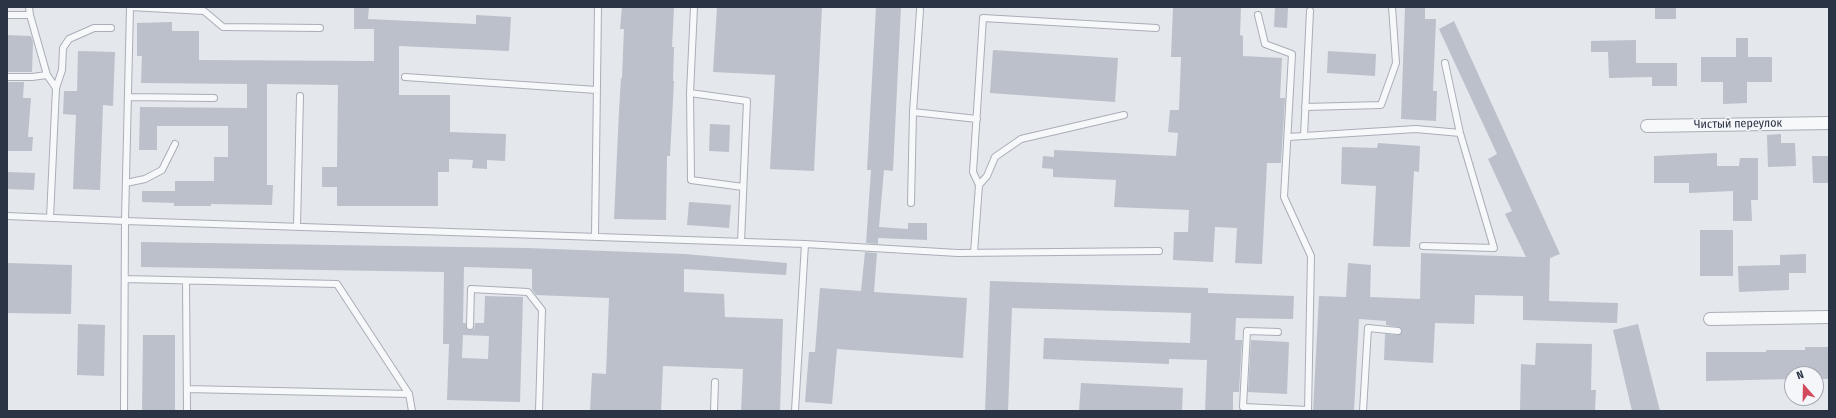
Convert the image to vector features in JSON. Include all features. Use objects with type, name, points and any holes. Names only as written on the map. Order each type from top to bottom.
[{"type":"street","name":"Чистый переулок","points":[[1647,126],[1829,123]]},
{"type":"street","points":[[1710,319],[1829,317]]},
{"type":"lane","points":[[29,7],[47,75],[56,88]]},
{"type":"lane","points":[[124,411],[125,221],[130,7],[204,11],[223,27],[320,28]]},
{"type":"lane","points":[[595,236],[598,7]]},
{"type":"lane","points":[[694,7],[690,93],[691,180],[743,187]]},
{"type":"lane","points":[[1305,107],[1381,104],[1396,64],[1392,7]]},
{"type":"lane","points":[[911,203],[913,112],[920,10]]},
{"type":"lane","points":[[1304,136],[1310,11]]},
{"type":"lane","points":[[7,14],[30,15]]},
{"type":"lane","points":[[1258,15],[1265,44],[1292,54],[1284,197],[1311,256],[1308,410],[1257,409],[1243,407],[1247,331],[1278,332]]},
{"type":"lane","points":[[974,253],[979,185],[973,172],[983,18],[1156,28]]},
{"type":"lane","points":[[50,218],[56,88],[62,70],[63,48],[69,39],[94,28],[111,28]]},
{"type":"lane","points":[[1423,246],[1494,248],[1460,133],[1445,63]]},
{"type":"lane","points":[[7,77],[32,77],[47,75]]},
{"type":"lane","points":[[405,77],[597,90]]},
{"type":"lane","points":[[690,93],[747,101],[741,242]]},
{"type":"lane","points":[[297,226],[300,96]]},
{"type":"lane","points":[[128,97],[214,98]]},
{"type":"lane","points":[[913,112],[977,119]]},
{"type":"lane","points":[[979,185],[987,176],[995,157],[1021,139],[1124,115]]},
{"type":"lane","points":[[1288,137],[1416,129],[1460,133]]},
{"type":"lane","points":[[126,183],[145,179],[162,170],[175,144]]},
{"type":"lane","points":[[7,216],[595,236],[804,244],[974,253],[1159,251]]},
{"type":"lane","points":[[795,411],[804,244]]},
{"type":"lane","points":[[125,279],[186,282],[337,284],[409,394],[412,411]]},
{"type":"lane","points":[[186,282],[187,411]]},
{"type":"lane","points":[[470,326],[471,290],[528,292],[542,310],[539,411]]},
{"type":"lane","points":[[1362,411],[1368,328],[1398,331]]},
{"type":"lane","points":[[714,411],[715,382]]},
{"type":"lane","points":[[187,389],[409,394]]},
{"type":"building","points":[[354,7],[369,7],[368,19],[476,24],[476,15],[511,17],[509,51],[399,46],[399,95],[450,95],[450,132],[506,134],[505,161],[487,160],[487,169],[472,168],[473,160],[449,159],[449,172],[438,172],[438,206],[337,206],[337,187],[322,187],[322,167],[337,167],[338,85],[267,84],[267,185],[273,185],[272,205],[211,204],[211,206],[174,206],[174,203],[142,202],[142,191],[175,191],[175,181],[214,181],[214,157],[228,157],[228,126],[157,126],[157,150],[139,150],[140,107],[247,108],[247,84],[141,83],[142,56],[137,56],[137,23],[172,22],[172,31],[199,31],[199,60],[374,61],[374,29],[354,29]]},
{"type":"building","points":[[622,7],[674,7],[672,47],[674,47],[674,81],[670,156],[667,156],[666,220],[614,219],[624,29],[620,29]]},
{"type":"building","points":[[717,7],[822,7],[814,171],[770,169],[775,75],[713,72]]},
{"type":"building","points":[[876,7],[901,7],[893,171],[884,170],[879,227],[908,229],[908,223],[927,223],[927,240],[878,238],[878,244],[866,243],[871,170],[867,170]]},
{"type":"building","points":[[1173,7],[1241,7],[1240,35],[1243,36],[1243,56],[1282,58],[1280,98],[1285,98],[1281,163],[1267,163],[1262,264],[1235,263],[1237,228],[1215,227],[1213,262],[1173,260],[1174,232],[1188,232],[1189,210],[1114,207],[1116,180],[1053,177],[1053,169],[1042,168],[1043,156],[1054,157],[1054,150],[1176,156],[1178,133],[1168,132],[1170,110],[1179,110],[1181,57],[1171,57]]},
{"type":"building","points":[[1275,7],[1288,7],[1287,28],[1274,27]]},
{"type":"building","points":[[1405,7],[1425,7],[1425,19],[1436,19],[1433,91],[1437,91],[1436,121],[1401,119]]},
{"type":"building","points":[[1655,7],[1676,7],[1676,19],[1655,19]]},
{"type":"building","points":[[1454,21],[1560,254],[1550,258],[1549,301],[1618,303],[1617,323],[1523,320],[1523,296],[1475,295],[1474,324],[1435,323],[1433,363],[1384,360],[1385,334],[1399,335],[1402,332],[1402,329],[1386,325],[1386,321],[1359,319],[1354,411],[1313,411],[1319,296],[1346,297],[1348,263],[1371,265],[1370,297],[1420,299],[1421,253],[1526,257],[1505,214],[1512,211],[1488,159],[1497,154],[1439,29]]},
{"type":"building","points":[[7,35],[31,36],[33,42],[32,72],[7,72]]},
{"type":"building","points":[[1736,38],[1748,38],[1748,57],[1772,57],[1772,82],[1747,82],[1747,103],[1723,104],[1723,82],[1701,82],[1701,57],[1736,57]]},
{"type":"building","points":[[1636,40],[1636,63],[1677,63],[1677,86],[1652,86],[1652,77],[1609,78],[1608,52],[1591,52],[1591,41]]},
{"type":"building","points":[[993,50],[1118,58],[1115,102],[990,93]]},
{"type":"building","points":[[78,51],[115,52],[113,106],[103,105],[100,190],[73,189],[76,115],[63,114],[64,91],[77,91]]},
{"type":"building","points":[[1328,51],[1376,54],[1375,76],[1327,73]]},
{"type":"building","points":[[7,82],[24,82],[23,98],[31,98],[28,137],[33,137],[32,151],[7,151]]},
{"type":"building","points":[[710,124],[730,125],[729,152],[709,151]]},
{"type":"building","points":[[1781,134],[1781,143],[1795,143],[1796,166],[1768,167],[1767,135]]},
{"type":"building","points":[[1378,143],[1420,146],[1419,172],[1414,171],[1410,247],[1373,246],[1376,186],[1341,184],[1342,147],[1377,148]]},
{"type":"building","points":[[1717,153],[1717,166],[1739,166],[1740,158],[1758,158],[1758,200],[1751,200],[1752,221],[1733,221],[1733,191],[1689,193],[1689,183],[1654,183],[1654,156]]},
{"type":"building","points":[[1812,156],[1829,156],[1829,183],[1813,183]]},
{"type":"building","points":[[7,172],[35,173],[34,190],[7,189]]},
{"type":"building","points":[[689,202],[731,205],[729,228],[687,225]]},
{"type":"building","points":[[1700,230],[1733,230],[1733,276],[1700,276]]},
{"type":"building","points":[[141,242],[527,248],[685,254],[787,263],[786,275],[684,269],[684,292],[724,294],[725,317],[783,319],[780,411],[741,411],[743,369],[663,366],[661,411],[590,411],[592,373],[606,374],[609,298],[536,295],[532,289],[532,269],[464,267],[463,323],[466,323],[468,330],[474,329],[475,323],[484,323],[485,296],[523,297],[520,402],[447,400],[449,344],[443,344],[444,272],[141,267]],"holes":[[[463,335],[489,336],[488,359],[462,358]]]},
{"type":"building","points":[[865,252],[877,253],[874,292],[967,298],[963,358],[837,349],[832,404],[805,402],[809,352],[815,352],[820,288],[861,291]]},
{"type":"building","points":[[1806,254],[1806,273],[1789,273],[1789,290],[1739,292],[1738,266],[1780,265],[1780,255]]},
{"type":"building","points":[[7,263],[72,265],[71,314],[7,313]]},
{"type":"building","points":[[990,281],[1208,288],[1208,293],[1294,296],[1293,319],[1236,318],[1235,340],[1242,340],[1239,392],[1233,392],[1233,411],[1205,411],[1207,360],[1169,359],[1169,364],[1043,359],[1044,338],[1190,343],[1191,313],[1012,308],[1008,411],[985,411]]},
{"type":"building","points":[[78,324],[105,325],[104,376],[77,375]]},
{"type":"building","points":[[1638,324],[1660,411],[1632,411],[1613,330]]},
{"type":"building","points":[[143,335],[175,335],[175,411],[142,411]]},
{"type":"building","points":[[1251,340],[1289,342],[1287,394],[1248,392]]},
{"type":"building","points":[[1536,343],[1592,344],[1591,390],[1596,390],[1595,411],[1520,411],[1521,364],[1535,365]]},
{"type":"building","points":[[1805,347],[1829,347],[1829,379],[1824,379],[1824,366],[1784,366],[1784,379],[1706,381],[1706,352],[1766,352],[1766,350],[1805,350]]},
{"type":"building","points":[[1081,383],[1183,388],[1182,411],[1079,411]]}]
